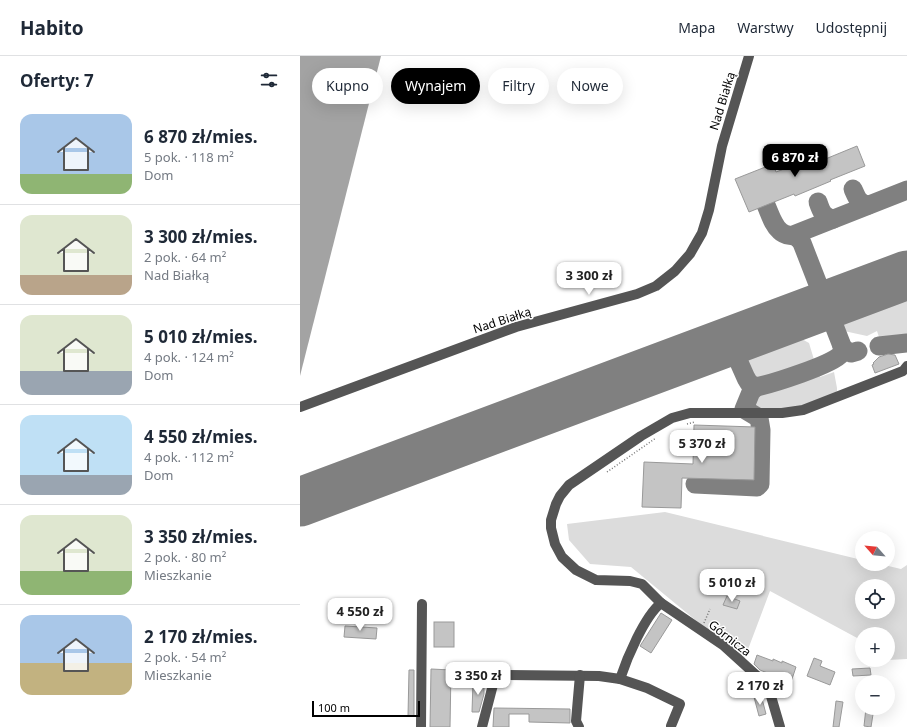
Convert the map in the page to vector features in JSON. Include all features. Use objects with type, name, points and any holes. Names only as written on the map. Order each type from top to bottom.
[{"type":"street","name":"Nad Białką","points":[[300,407],[516,327],[637,294],[656,286],[675,271],[690,254],[702,233],[709,210],[722,146],[749,56]]},
{"type":"street","name":"Górnicza","points":[[780,727],[768,686],[723,645],[660,603],[645,586],[630,581],[596,580],[576,570],[562,557],[555,544],[551,520],[556,504],[569,485],[641,436],[672,418],[690,413],[782,413],[803,410],[903,371],[907,366]]},
{"type":"street","points":[[620,679],[628,657],[638,637],[655,608],[660,603]]},
{"type":"street","points":[[421,727],[422,604]]},
{"type":"street","points":[[482,727],[495,677],[501,675],[599,676],[620,679],[647,688],[680,704],[671,726]]},
{"type":"street","points":[[578,727],[576,721],[580,676]]},
{"type":"path","points":[[686,424],[700,422]]},
{"type":"path","points":[[607,472],[658,437]]},
{"type":"path","points":[[700,630],[710,609]]},
{"type":"shaded area","points":[[300,56],[381,56],[378,68],[312,68],[312,104],[369,104],[300,376]]},
{"type":"shaded area","points":[[907,297],[907,334],[896,338],[879,337],[877,331],[867,336],[844,331],[841,327],[845,321]]},
{"type":"shaded area","points":[[800,338],[809,343],[815,363],[760,383],[756,382],[745,359]]},
{"type":"shaded area","points":[[819,370],[820,377],[834,372],[837,391],[834,394],[802,406],[788,409],[751,410],[751,401],[754,396],[781,382]]},
{"type":"shaded area","points":[[665,512],[855,558],[855,571],[895,571],[895,568],[901,569],[907,565],[907,659],[895,660],[895,627],[855,627],[855,637],[770,591],[744,660],[631,567],[590,564],[569,540],[567,524]]},
{"type":"building","points":[[857,146],[865,166],[795,196],[794,194],[749,212],[735,179],[773,164],[776,172],[821,155],[823,160]]},
{"type":"building","points":[[888,354],[895,355],[899,364],[875,373],[872,365],[874,364],[873,363],[879,357]]},
{"type":"building","points":[[694,425],[755,427],[754,480],[682,478],[681,508],[642,507],[644,462],[693,464]]},
{"type":"building","points":[[727,596],[740,601],[737,609],[723,605]]},
{"type":"building","points":[[661,613],[672,620],[651,653],[640,646]]},
{"type":"building","points":[[434,622],[454,622],[454,647],[434,647]]},
{"type":"building","points":[[345,626],[377,628],[376,639],[344,637]]},
{"type":"building","points":[[757,655],[773,661],[773,659],[782,663],[782,661],[796,667],[791,682],[781,679],[780,681],[774,679],[775,676],[760,670],[754,664]]},
{"type":"building","points":[[814,658],[822,661],[820,666],[835,672],[830,685],[807,676]]},
{"type":"building","points":[[870,668],[871,675],[853,676],[852,669]]},
{"type":"building","points":[[431,669],[451,670],[450,727],[430,727]]},
{"type":"building","points":[[409,670],[414,670],[414,716],[408,716]]},
{"type":"building","points":[[473,682],[484,682],[484,694],[479,712],[472,712]]},
{"type":"building","points":[[761,695],[766,714],[759,716],[754,697]]},
{"type":"building","points":[[836,701],[843,702],[839,727],[833,727]]},
{"type":"building","points":[[494,708],[570,709],[570,723],[529,722],[529,714],[509,714],[509,727],[493,727]]},
{"type":"building","points":[[865,715],[873,715],[871,727],[864,726]]},
{"type":"taxiway","points":[[853,189],[860,201],[868,205]]},
{"type":"taxiway","points":[[793,235],[907,190]]},
{"type":"taxiway","points":[[818,202],[823,213],[827,217],[833,219]]},
{"type":"taxiway","points":[[766,205],[775,226],[786,235],[796,237],[802,243],[842,346],[851,353],[858,351]]},
{"type":"taxiway","points":[[730,342],[746,378],[749,383],[756,387],[787,378],[826,363],[841,354],[843,350],[842,346]]},
{"type":"taxiway","points":[[879,346],[907,343]]},
{"type":"taxiway","points":[[695,484],[757,487],[760,484],[761,430],[759,418],[744,409],[751,392],[756,387]]},
{"type":"runway","points":[[300,502],[907,275]]}]
